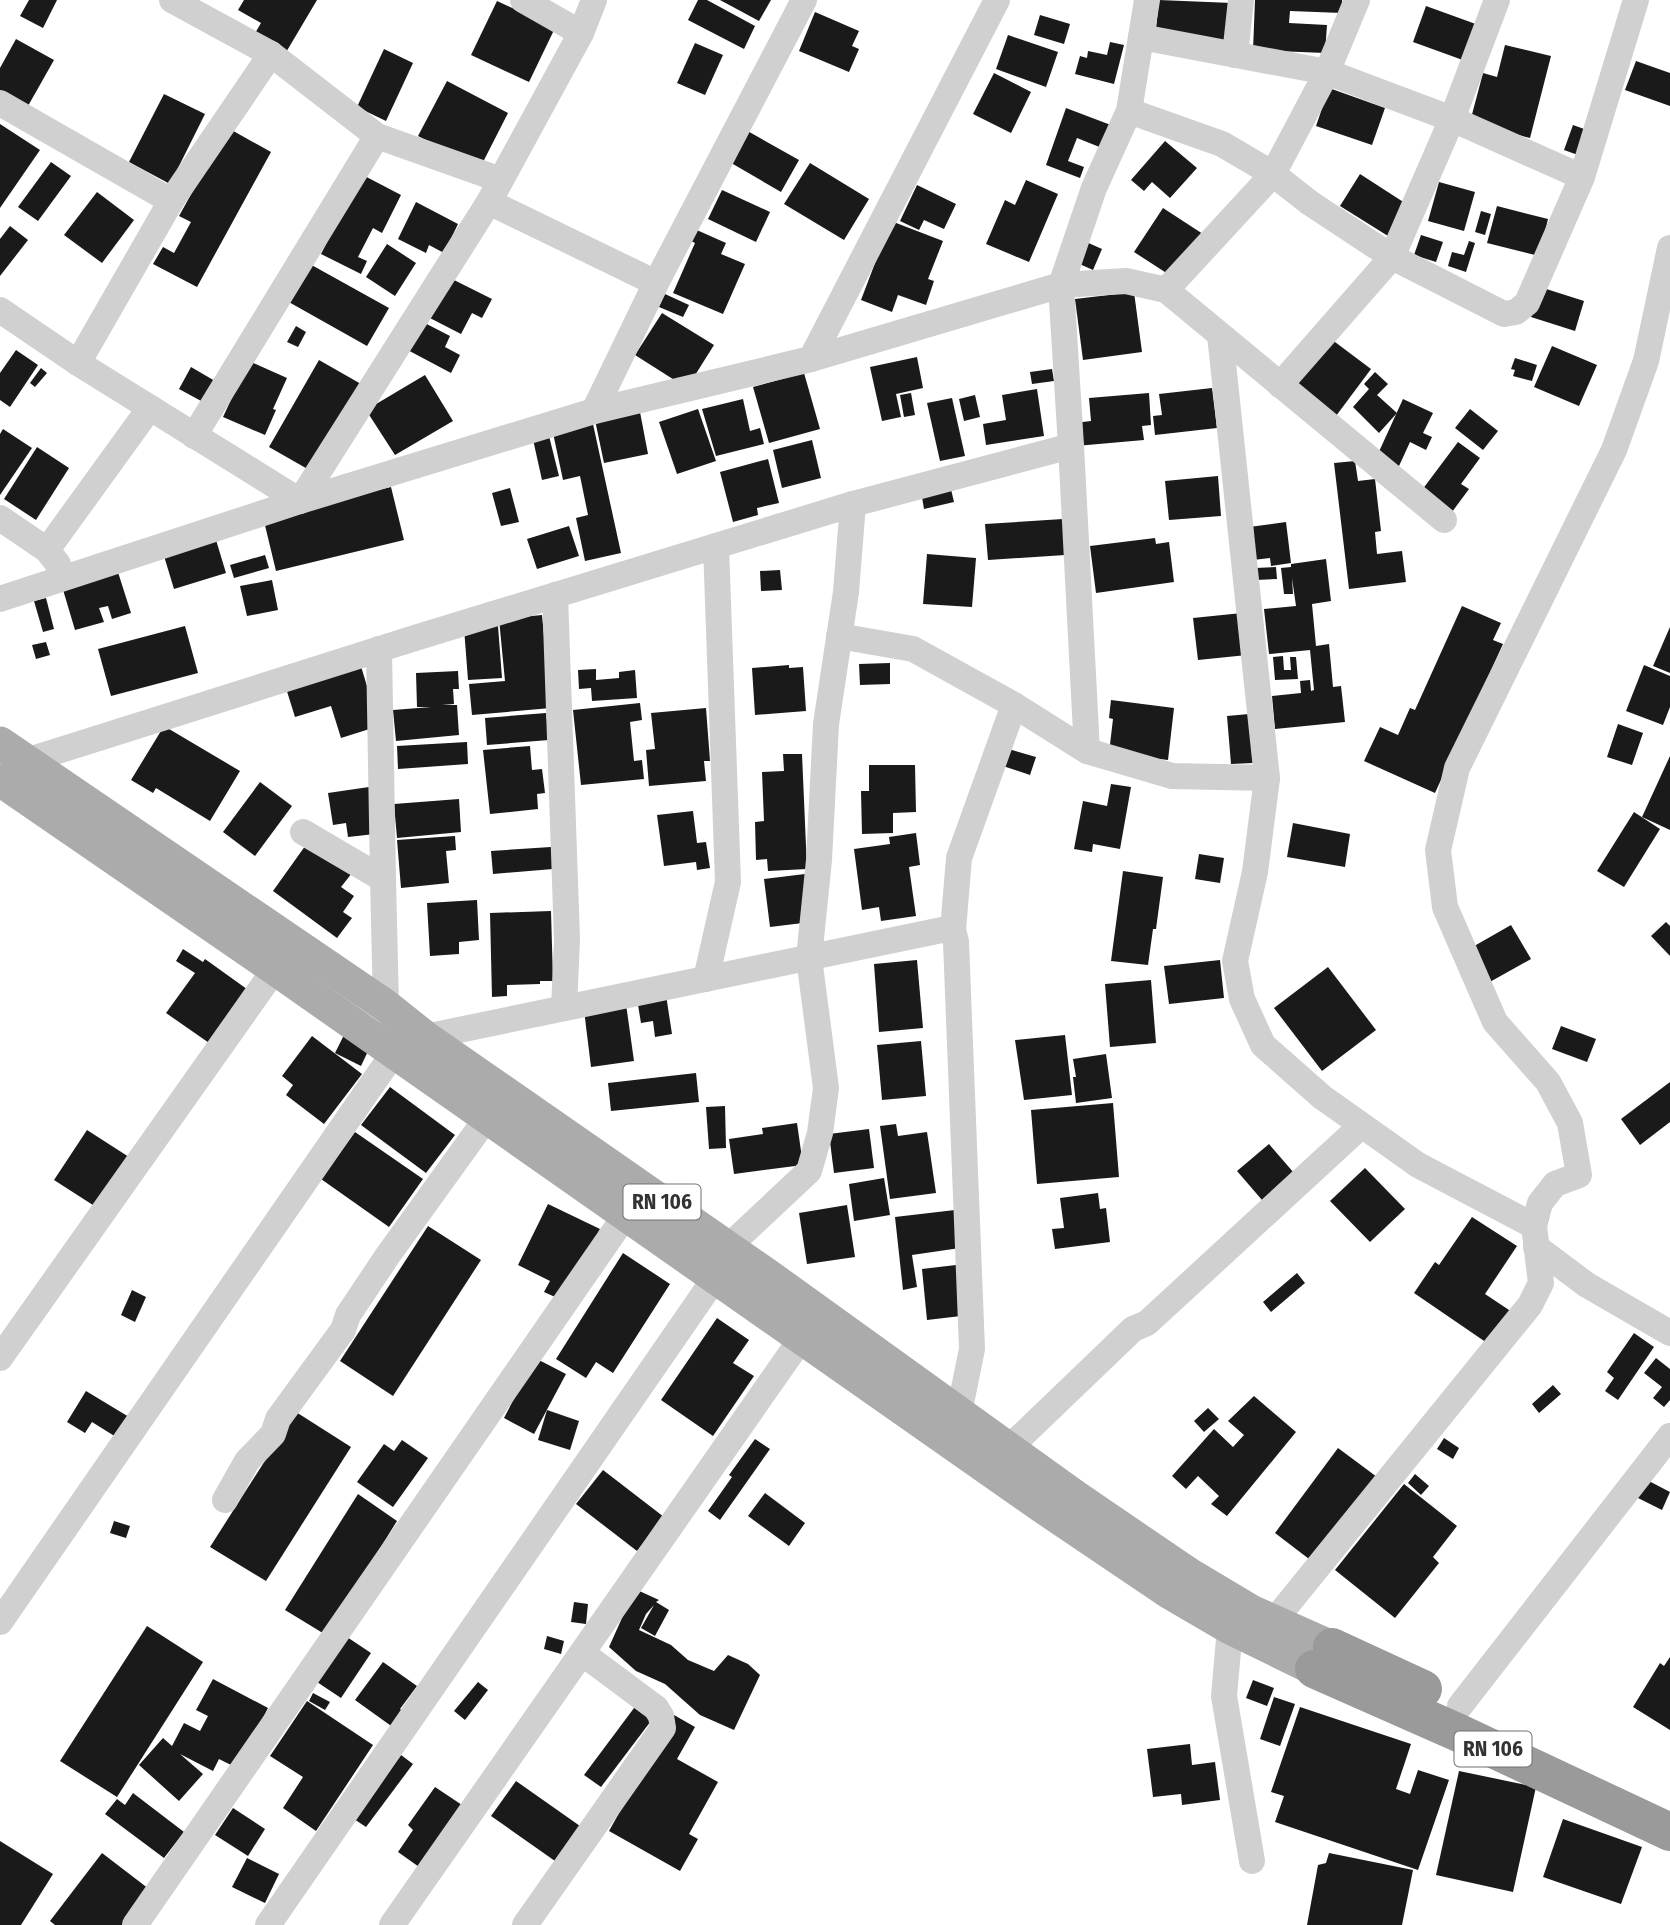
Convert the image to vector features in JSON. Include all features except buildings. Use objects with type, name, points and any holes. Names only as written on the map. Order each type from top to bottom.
[{"type":"highway","name":"RN 106","points":[[1323,1658],[1460,1706],[1670,1803]]},
{"type":"highway","name":"RN 106","points":[[1323,1658],[1459,1733],[1670,1832]]},
{"type":"main road","name":"RN 106","points":[[9,761],[275,969],[393,1054],[1090,1539],[1230,1628],[1323,1658]]},
{"type":"main road","name":"RN 106","points":[[9,761],[386,1006],[425,1037],[728,1247],[1076,1497],[1189,1574],[1251,1611],[1274,1621],[1323,1658]]},
{"type":"street","points":[[172,0],[271,54],[377,136],[495,191],[656,282]]},
{"type":"street","points":[[523,0],[581,33]]},
{"type":"street","points":[[300,501],[495,191],[581,33],[594,0]]},
{"type":"street","points":[[594,411],[656,282],[804,0]]},
{"type":"street","points":[[811,359],[997,0]]},
{"type":"street","points":[[1087,751],[1060,285],[1094,188],[1129,111],[1147,0]]},
{"type":"street","points":[[1235,55],[1241,0]]},
{"type":"street","points":[[1166,290],[1273,174],[1327,72],[1357,0]]},
{"type":"street","points":[[1280,384],[1392,257],[1452,119],[1497,0]]},
{"type":"street","points":[[1129,111],[1222,145],[1273,174],[1310,203],[1392,257],[1504,314],[1516,312],[1527,303],[1582,177],[1636,0]]},
{"type":"street","points":[[1141,37],[1327,72],[1452,119],[1582,177]]},
{"type":"street","points":[[78,363],[171,201],[271,54]]},
{"type":"street","points":[[0,103],[171,201]]},
{"type":"street","points":[[194,436],[377,136]]},
{"type":"street","points":[[1274,1621],[1530,1305],[1541,1283],[1535,1236],[1540,1203],[1555,1184],[1579,1175],[1570,1123],[1548,1082],[1494,1022],[1445,907],[1438,850],[1457,768],[1614,450],[1646,361],[1670,248]]},
{"type":"street","points":[[0,599],[300,501],[594,411],[811,359],[1060,285],[1126,281],[1166,290],[1444,520]]},
{"type":"street","points":[[0,310],[78,363],[300,501]]},
{"type":"street","points":[[1220,335],[1267,778],[1255,872],[1235,961],[1242,999],[1264,1045],[1322,1097],[1418,1165],[1535,1236],[1587,1285],[1670,1333]]},
{"type":"street","points":[[47,550],[149,409],[152,409]]},
{"type":"street","points":[[9,761],[853,504],[1071,446]]},
{"type":"street","points":[[728,1247],[809,1171],[820,1133],[826,1088],[809,958],[819,860],[826,724],[846,592],[853,504]]},
{"type":"street","points":[[0,518],[47,550],[68,577]]},
{"type":"street","points":[[706,979],[728,883],[716,546]]},
{"type":"street","points":[[555,595],[567,939],[564,1008]]},
{"type":"street","points":[[839,636],[913,649],[1014,705],[1087,751],[1172,776],[1267,778]]},
{"type":"street","points":[[379,649],[386,1006]]},
{"type":"street","points":[[959,1413],[972,1349],[956,942],[953,930],[959,858],[1014,705]]},
{"type":"street","points":[[303,832],[383,879]]},
{"type":"street","points":[[0,1622],[393,1054],[425,1037],[942,930],[953,930]]},
{"type":"street","points":[[0,1359],[275,969]]},
{"type":"street","points":[[225,1500],[247,1461],[273,1434],[278,1419],[343,1330],[348,1315],[486,1119]]},
{"type":"street","points":[[1009,1448],[1133,1329],[1147,1323],[1361,1126]]},
{"type":"street","points":[[135,1925],[625,1216]]},
{"type":"street","points":[[268,1925],[715,1278]]},
{"type":"street","points":[[392,1925],[801,1339]]},
{"type":"street","points":[[1460,1706],[1670,1436]]},
{"type":"street","points":[[1230,1628],[1224,1696],[1252,1861]]},
{"type":"street","points":[[525,1925],[663,1728],[662,1716],[656,1708],[582,1653]]}]
